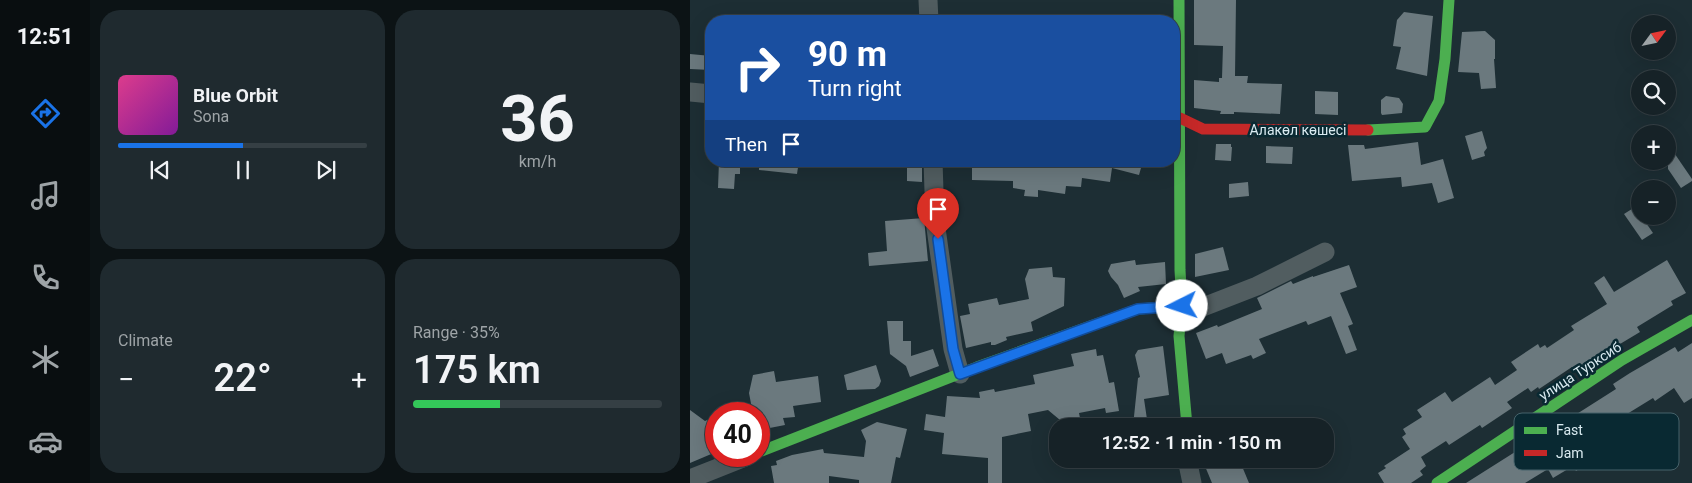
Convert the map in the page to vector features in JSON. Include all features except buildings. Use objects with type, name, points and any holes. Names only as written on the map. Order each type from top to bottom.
[{"type":"street","points":[[928,0],[929,15]]},
{"type":"street","points":[[1179,0],[1179,15]]},
{"type":"street","name":"Алакөл көшесі","points":[[1180,118],[1203,129],[1375,130],[1425,127],[1439,101],[1445,59],[1449,0]]},
{"type":"street","points":[[690,92],[705,93]]},
{"type":"street","points":[[933,167],[935,221],[953,349],[960,374]]},
{"type":"street","points":[[1178,167],[1181,313],[1179,336],[1186,418]]},
{"type":"street","points":[[770,448],[960,374],[1138,309],[1181,313],[1203,307],[1257,286],[1324,252]]},
{"type":"street","name":"улица Турксиб","points":[[1542,413],[1622,360],[1692,320]]},
{"type":"street","name":"улица Турксиб","points":[[1437,483],[1514,432]]},
{"type":"street","points":[[690,478],[719,467]]},
{"type":"street","points":[[1189,468],[1192,483]]},
{"type":"traffic: fast","points":[[1179,0],[1179,15]]},
{"type":"traffic: fast","points":[[1368,130],[1425,127],[1439,101],[1445,59],[1449,0]]},
{"type":"traffic: fast","points":[[1180,167],[1182,306],[1179,336],[1186,418]]},
{"type":"traffic: fast","points":[[770,448],[977,367],[1138,309],[1182,306]]},
{"type":"traffic: fast","points":[[1542,413],[1622,360],[1692,320]]},
{"type":"traffic: fast","points":[[1437,483],[1514,432]]},
{"type":"traffic: jam","points":[[1180,118],[1203,129],[1368,130]]},
{"type":"route","points":[[938,239],[953,349],[960,374],[1138,309],[1182,306]]}]
